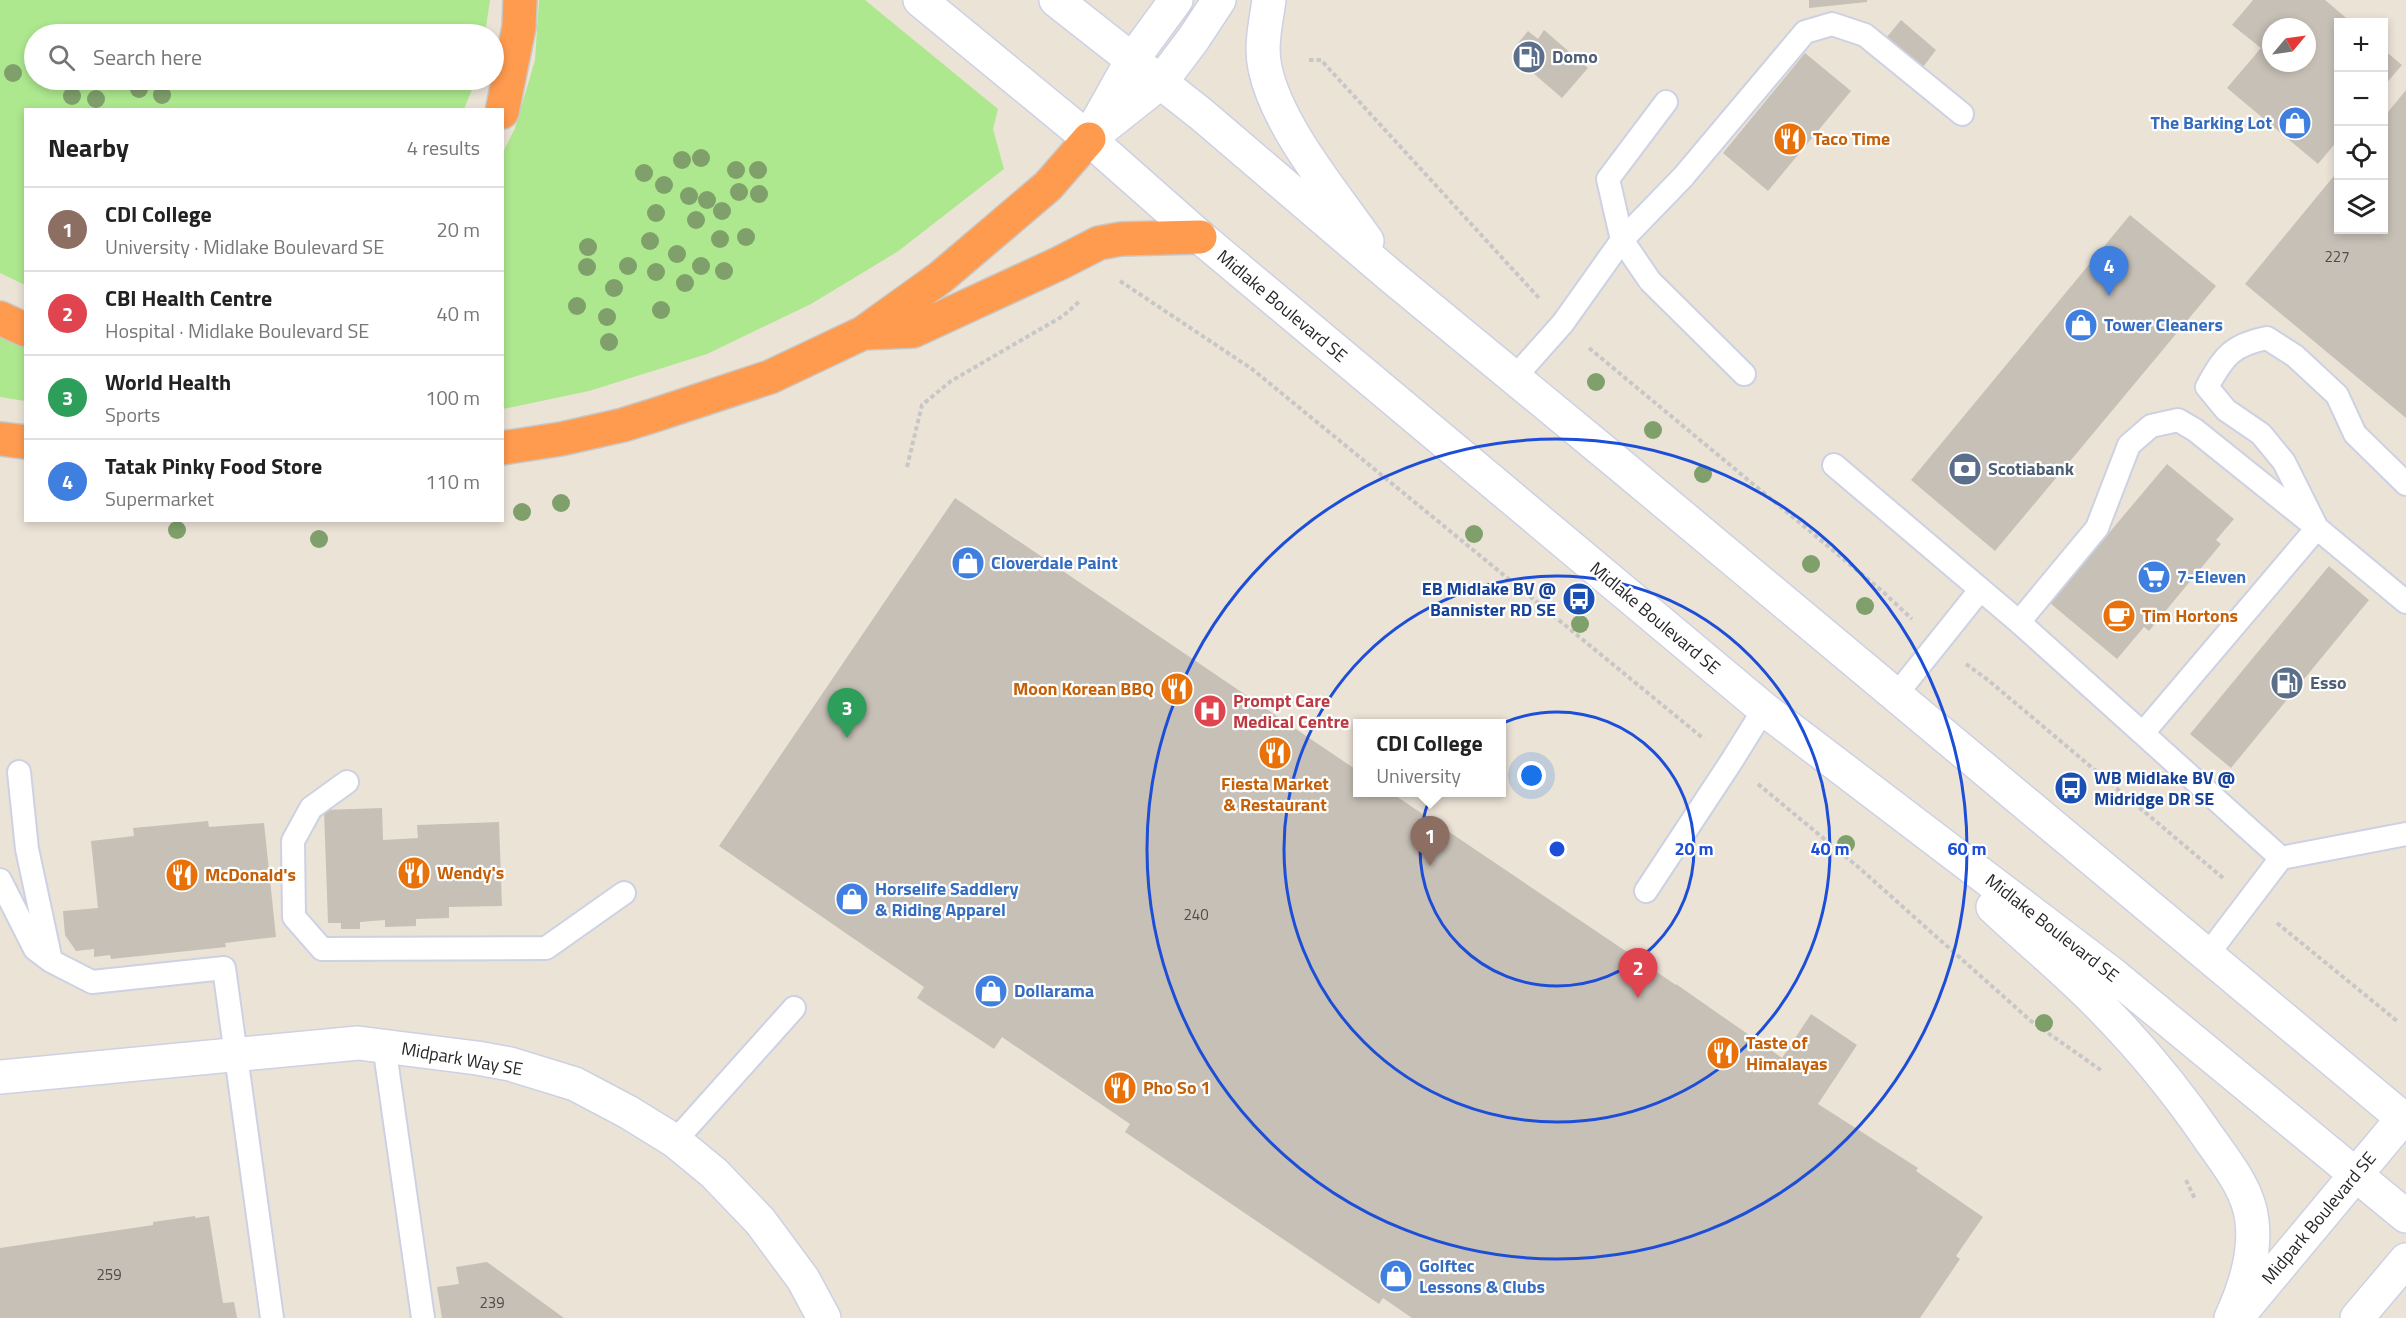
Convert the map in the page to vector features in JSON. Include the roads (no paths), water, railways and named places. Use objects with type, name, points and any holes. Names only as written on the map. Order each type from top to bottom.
[{"type":"highway","points":[[503,108],[519,27],[520,0]]},
{"type":"highway","points":[[504,448],[561,439],[644,418],[770,376],[863,333],[941,277],[1048,186],[1089,138]]},
{"type":"highway","points":[[863,333],[913,331],[1099,243],[1121,239],[1200,237]]},
{"type":"highway","points":[[0,318],[24,329]]},
{"type":"highway","points":[[0,439],[24,442]]},
{"type":"street","name":"Midlake Boulevard SE","points":[[920,0],[1089,138],[1200,237],[1764,709],[2112,974],[2406,1216]]},
{"type":"street","points":[[1056,0],[1161,82],[1392,277],[2208,954],[2347,1073],[2405,1118]]},
{"type":"street","points":[[1089,138],[1132,60],[1176,0]]},
{"type":"street","points":[[1089,138],[1161,82],[1219,0]]},
{"type":"street","points":[[1269,0],[1263,46],[1264,68],[1282,118],[1392,277]]},
{"type":"street","points":[[1857,779],[2103,1009],[2150,1061],[2194,1116],[2234,1174],[2245,1196],[2252,1221],[2249,1272],[2230,1318]]},
{"type":"street","name":"Midpark Way SE","points":[[0,1077],[358,1043],[510,1064],[575,1084],[628,1112],[675,1141],[714,1173],[760,1221],[803,1279],[824,1318]]},
{"type":"street","name":"Midpark Boulevard SE","points":[[2236,1318],[2355,1174],[2405,1118]]},
{"type":"street","points":[[2357,1318],[2406,1260]]},
{"type":"lane","points":[[1515,377],[1563,322],[1622,240],[1683,177],[1805,32],[1832,24],[1865,35],[1962,114]]},
{"type":"lane","points":[[1666,102],[1608,179],[1622,240],[1650,281],[1744,374]]},
{"type":"lane","points":[[2317,528],[2284,462],[2261,434],[2226,410],[2207,387],[2222,360],[2245,342],[2267,338],[2295,356],[2337,395],[2355,434],[2406,484]]},
{"type":"lane","points":[[2019,621],[2097,528],[2129,445],[2151,426],[2178,420],[2195,430],[2406,602]]},
{"type":"lane","points":[[1834,465],[2019,621],[2281,858]]},
{"type":"lane","points":[[2143,733],[2317,528]]},
{"type":"lane","points":[[1896,695],[1980,590]]},
{"type":"lane","points":[[1646,891],[1764,709]]},
{"type":"lane","points":[[19,772],[27,849],[51,962]]},
{"type":"lane","points":[[347,782],[311,808],[293,842],[294,917],[322,949],[546,948],[624,893]]},
{"type":"lane","points":[[2208,954],[2281,858],[2406,834]]},
{"type":"lane","points":[[0,880],[35,949],[51,962],[92,982],[224,968],[272,1318]]},
{"type":"lane","points":[[675,1141],[794,1008]]},
{"type":"lane","points":[[384,1045],[423,1318]]},
{"type":"place","name":"Domo","points":[[1529,57]]},
{"type":"place","name":"The Barking Lot","points":[[2295,123]]},
{"type":"place","name":"Taco Time","points":[[1790,139]]},
{"type":"place","name":"Tatak Pinky Food Store","points":[[2109,296]]},
{"type":"place","name":"Tower Cleaners","points":[[2081,325]]},
{"type":"place","name":"Scotiabank","points":[[1965,469]]},
{"type":"place","name":"Cloverdale Paint","points":[[968,563]]},
{"type":"place","name":"7-Eleven","points":[[2154,577]]},
{"type":"place","name":"EB Midlake BV @ Bannister RD SE","points":[[1579,599]]},
{"type":"place","name":"Tim Hortons","points":[[2119,616]]},
{"type":"place","name":"Esso","points":[[2287,683]]},
{"type":"place","name":"Moon Korean BBQ","points":[[1177,689]]},
{"type":"place","name":"Prompt Care Medical Centre","points":[[1210,711]]},
{"type":"place","name":"World Health","points":[[847,738]]},
{"type":"place","name":"Fiesta Market & Restaurant","points":[[1275,753]]},
{"type":"place","name":"WB Midlake BV @ Midridge DR SE","points":[[2071,788]]},
{"type":"place","name":"CDI College","points":[[1430,866]]},
{"type":"place","name":"Wendy's","points":[[414,873]]},
{"type":"place","name":"McDonald's","points":[[182,875]]},
{"type":"place","name":"Horselife Saddlery & Riding Apparel","points":[[852,899]]},
{"type":"place","name":"Dollarama","points":[[991,991]]},
{"type":"place","name":"CBI Health Centre","points":[[1638,998]]},
{"type":"place","name":"Taste of Himalayas","points":[[1723,1053]]},
{"type":"place","name":"Pho So 1","points":[[1120,1088]]},
{"type":"place","name":"Golftec Lessons & Clubs","points":[[1396,1276]]}]
